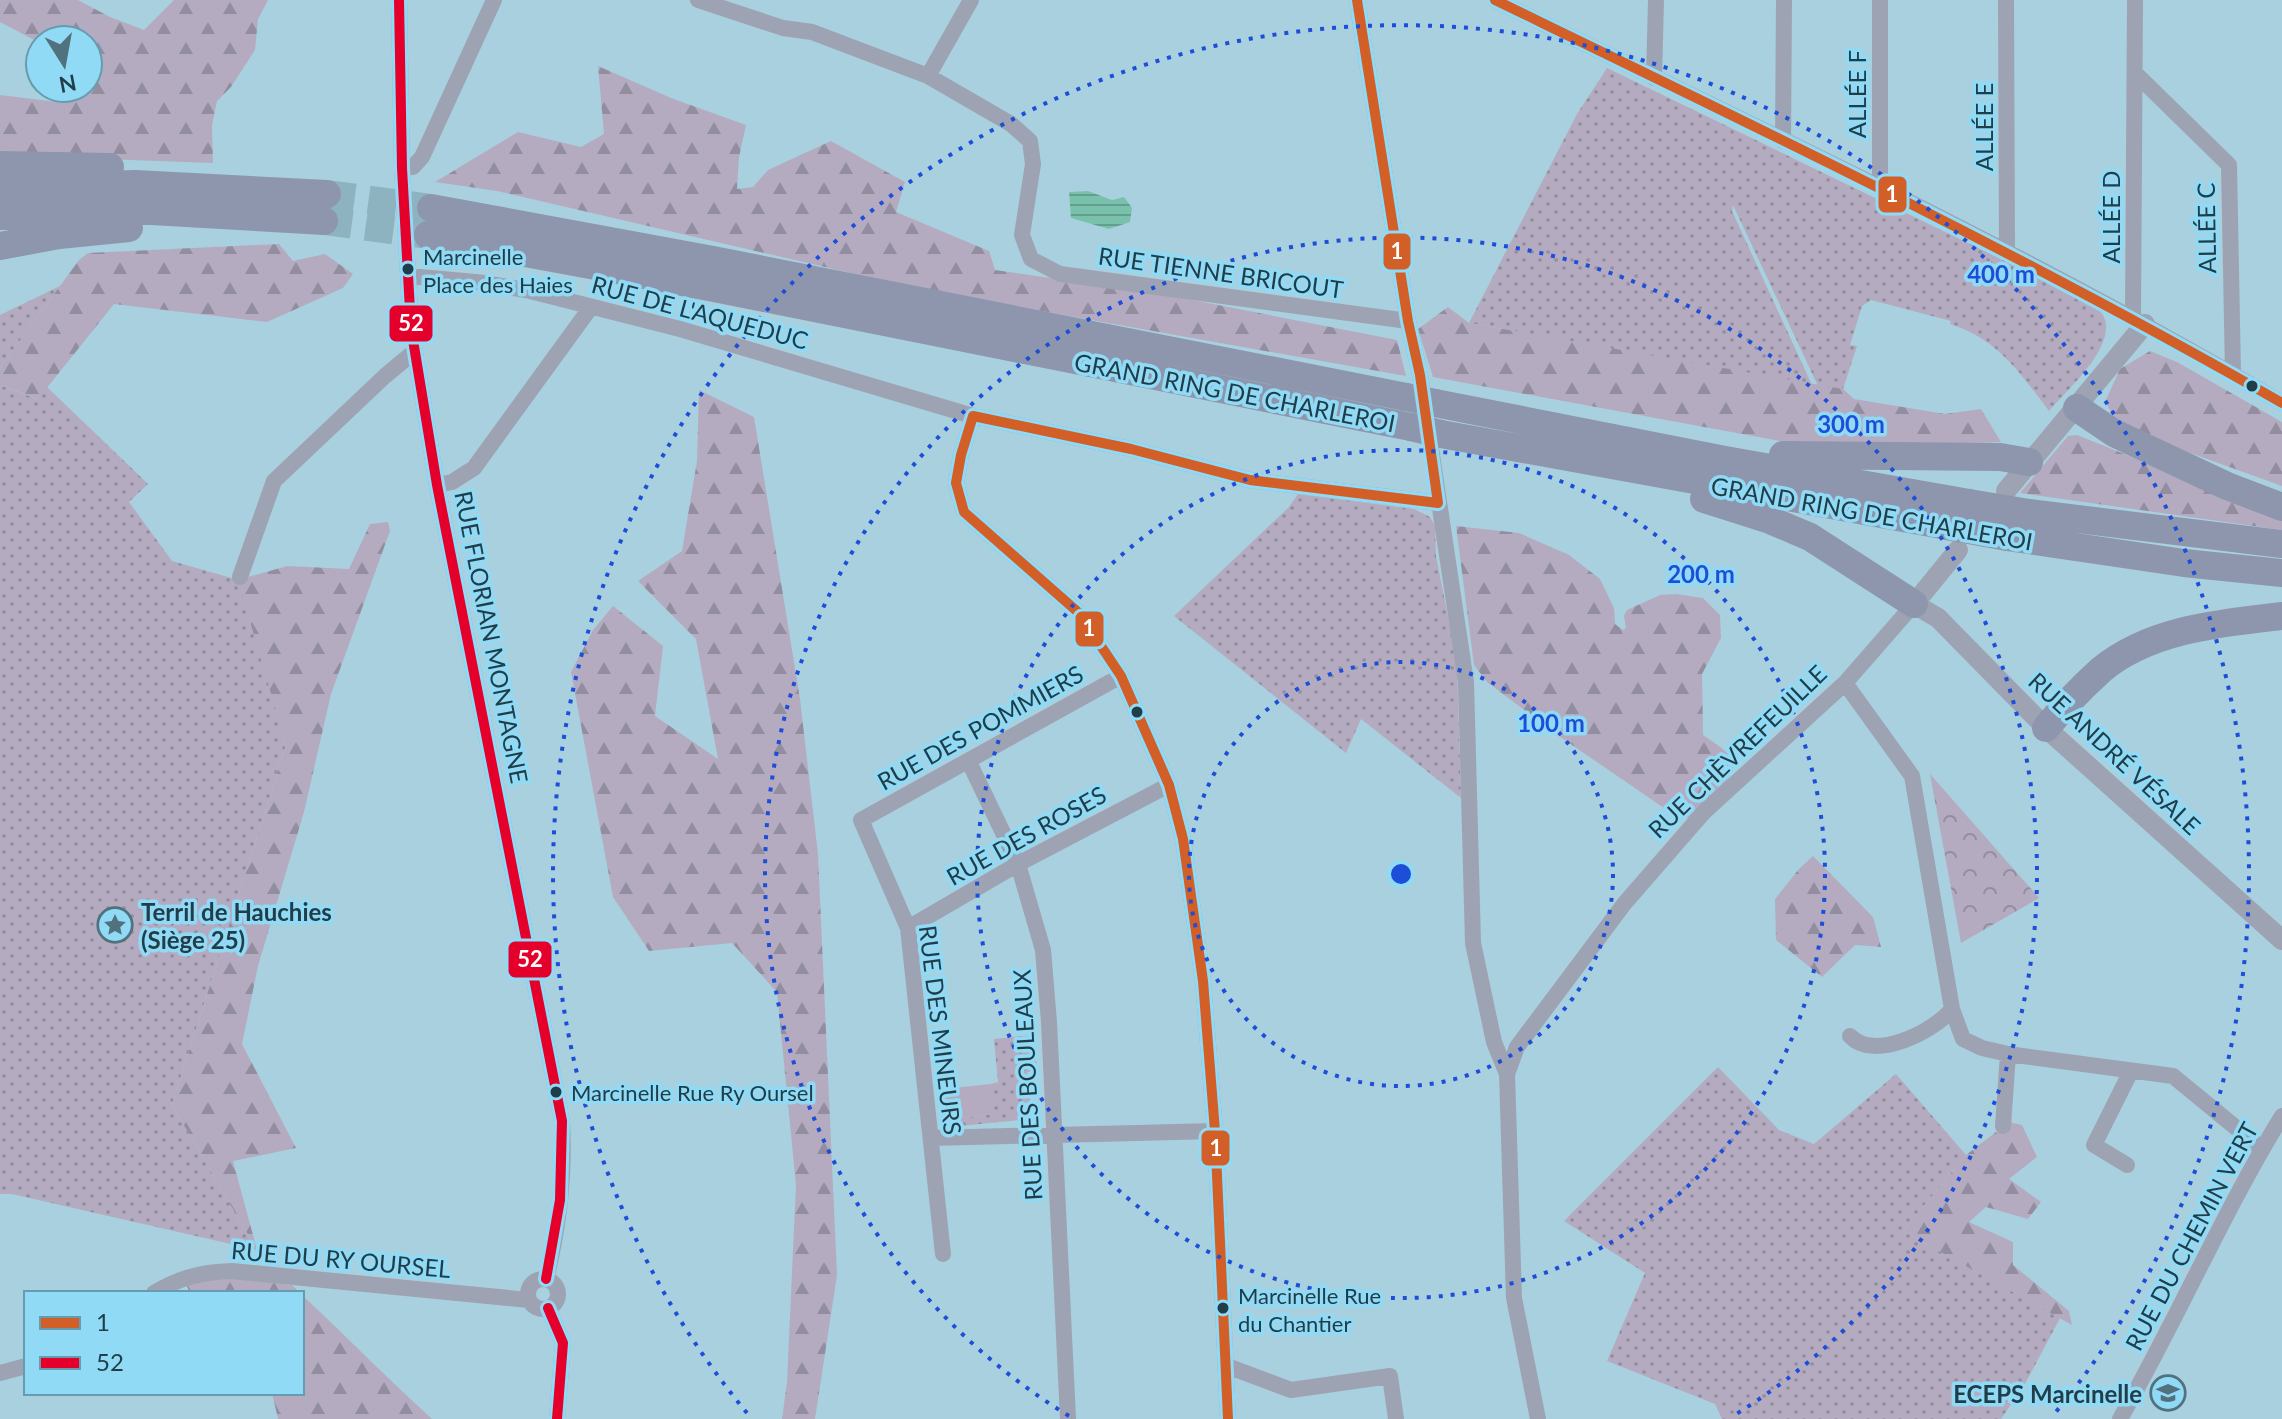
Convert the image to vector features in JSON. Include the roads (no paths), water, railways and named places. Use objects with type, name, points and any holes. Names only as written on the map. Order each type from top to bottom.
[{"type":"highway","points":[[0,165],[204,169],[220,187]]},
{"type":"highway","points":[[0,188],[135,184],[220,187],[326,208],[255,217],[134,210],[0,216]]},
{"type":"highway","points":[[0,246],[59,235],[140,227],[229,228],[255,217]]},
{"type":"highway","name":"GRAND RING DE CHARLEROI","points":[[2282,544],[1969,503],[1725,460],[713,260],[429,221],[709,287],[1646,473],[1952,538],[2007,537],[2184,563],[2282,573]]},
{"type":"highway","points":[[2077,408],[2114,433],[2227,486],[2282,507]]},
{"type":"highway","points":[[1725,460],[1769,455],[2000,457],[2029,462]]},
{"type":"highway","points":[[1646,473],[1679,492],[1743,511],[1810,537],[1914,604]]},
{"type":"highway","points":[[2046,728],[2104,668],[2136,649],[2170,636],[2221,624],[2282,616]]},
{"type":"street","name":"RUE FLORIAN MONTAGNE","points":[[399,0],[402,168],[411,328],[437,485],[562,1121],[563,1179],[555,1244],[546,1279]]},
{"type":"street","points":[[402,168],[415,166],[422,157],[494,0]]},
{"type":"street","points":[[698,0],[783,28],[812,32],[928,76],[971,0]]},
{"type":"street","points":[[1357,0],[1408,321],[1420,375],[1466,682],[1473,943],[1494,1042],[1507,1074],[1514,1298],[1538,1419]]},
{"type":"street","points":[[1495,0],[1528,8],[1654,78],[1880,188],[2139,320],[2282,403]]},
{"type":"street","points":[[1654,78],[1656,0]]},
{"type":"street","points":[[1783,141],[1784,0]]},
{"type":"street","name":"ALLÉE F","points":[[1880,0],[1880,188]]},
{"type":"street","name":"ALLÉE E","points":[[2006,0],[2007,253]]},
{"type":"street","name":"ALLÉE D","points":[[2135,0],[2134,117],[2139,320]]},
{"type":"street","name":"ALLÉE C","points":[[2135,73],[2229,165],[2233,374]]},
{"type":"street","name":"RUE TIENNE BRICOUT","points":[[928,76],[1011,124],[1030,141],[1033,164],[1022,235],[1031,259],[1060,274],[1408,321]]},
{"type":"street","points":[[2134,117],[2144,107],[2168,106]]},
{"type":"street","name":"RUE DE L'AQUEDUC","points":[[409,276],[486,283],[591,307],[680,329],[973,416],[1131,449],[1250,480],[1438,503]]},
{"type":"street","points":[[437,485],[452,482],[474,468],[591,307]]},
{"type":"street","points":[[2006,491],[2077,408],[2139,320]]},
{"type":"street","points":[[240,577],[274,481],[415,351]]},
{"type":"street","points":[[973,416],[956,483],[964,512],[1079,613],[1121,676],[1169,785],[1183,839],[1203,981],[1215,1131],[1228,1419]]},
{"type":"street","name":"RUE CHÈVREFEUILLE","points":[[1507,1074],[1517,1047],[1634,892],[1704,812],[1845,683],[1914,604],[1952,538]]},
{"type":"street","name":"RUE ANDRÉ VÉSALE","points":[[1914,604],[1938,618],[2046,728],[2282,940]]},
{"type":"street","name":"RUE DES POMMIERS","points":[[861,820],[1121,676]]},
{"type":"street","points":[[1845,683],[1912,776],[1952,1009],[1963,1039],[1982,1048],[2008,1054],[2173,1076],[2262,1149]]},
{"type":"street","name":"RUE DES BOULEAUX","points":[[969,762],[1018,864],[1043,950],[1068,1419]]},
{"type":"street","name":"RUE DES ROSES","points":[[908,928],[1018,864],[1169,785]]},
{"type":"street","name":"RUE DES MINEURS","points":[[861,820],[908,928],[943,1254]]},
{"type":"street","points":[[1850,1036],[1856,1042],[1874,1045],[1895,1043],[1921,1035],[1942,1022],[1952,1009]]},
{"type":"street","points":[[2003,1126],[2008,1054]]},
{"type":"street","points":[[2127,1165],[2094,1145],[2131,1071]]},
{"type":"street","name":"RUE DU CHEMIN VERT","points":[[2120,1419],[2193,1284],[2245,1177],[2282,1116]]},
{"type":"street","points":[[931,1138],[1215,1131]]},
{"type":"street","name":"RUE DU RY OURSEL","points":[[157,1291],[176,1280],[201,1272],[232,1271],[529,1300]]},
{"type":"street","points":[[539,1279],[546,1279],[558,1291],[556,1301],[548,1308],[535,1307],[529,1300],[530,1285],[539,1279]]},
{"type":"street","points":[[548,1308],[563,1343],[557,1419]]},
{"type":"street","points":[[1227,1366],[1291,1390],[1390,1376],[1396,1419]]},
{"type":"street","points":[[0,1373],[24,1367]]},
{"type":"tunnel","points":[[327,194],[431,208]]},
{"type":"tunnel","points":[[324,221],[428,235]]},
{"type":"place","name":"Marcinelle Place des Haies","points":[[408,269]]},
{"type":"place","name":"Terril de Hauchies (Siège 25)","points":[[115,925]]},
{"type":"place","name":"Marcinelle Rue Ry Oursel","points":[[556,1092]]},
{"type":"place","name":"Marcinelle Rue du Chantier","points":[[1223,1308]]},
{"type":"place","name":"ECEPS Marcinelle","points":[[2168,1393]]}]
